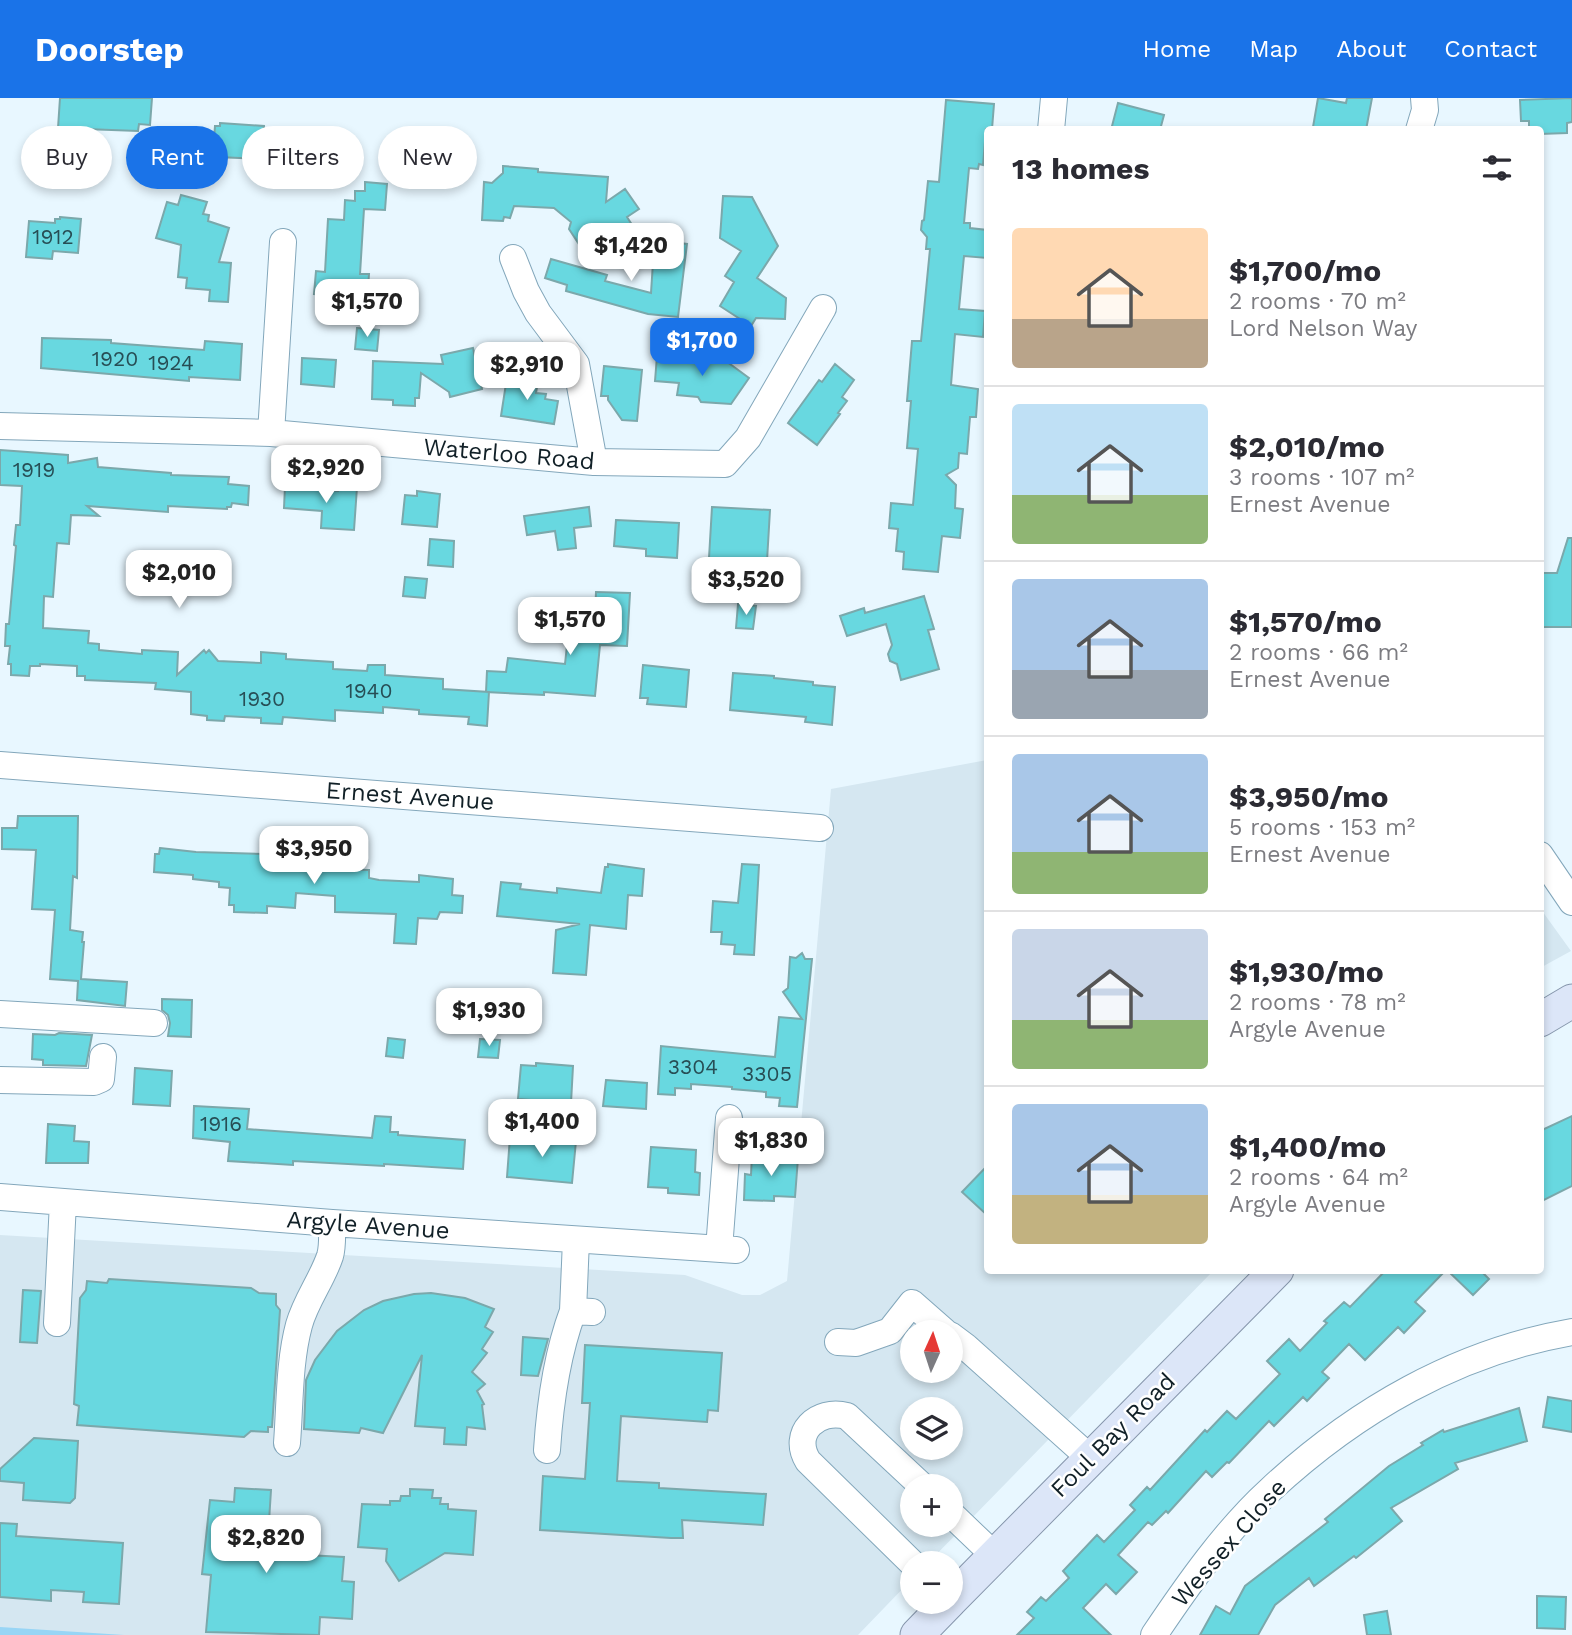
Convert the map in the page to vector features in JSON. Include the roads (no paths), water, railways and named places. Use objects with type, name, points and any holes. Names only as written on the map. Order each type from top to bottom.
[{"type":"main road","points":[[1544,1018],[1572,1002]]},
{"type":"main road","name":"Foul Bay Road","points":[[963,1587],[1273,1274]]},
{"type":"main road","name":"Foul Bay Road","points":[[917,1635],[937,1614]]},
{"type":"street","points":[[1051,126],[1054,98]]},
{"type":"street","points":[[1420,126],[1425,110],[1424,98]]},
{"type":"street","points":[[271,433],[284,242]]},
{"type":"street","points":[[513,258],[538,313],[576,363],[594,462]]},
{"type":"street","name":"Waterloo Road","points":[[0,426],[271,433],[594,462],[725,464],[748,438],[823,308]]},
{"type":"street","name":"Ernest Avenue","points":[[0,765],[820,828]]},
{"type":"street","points":[[1544,861],[1572,902]]},
{"type":"street","points":[[0,1014],[154,1023]]},
{"type":"street","points":[[0,1080],[94,1082],[101,1079],[103,1057]]},
{"type":"street","name":"Argyle Avenue","points":[[0,1197],[727,1250],[729,1118]]},
{"type":"street","points":[[57,1324],[63,1202]]},
{"type":"street","points":[[287,1443],[299,1327],[306,1303],[321,1278],[331,1253],[332,1223]]},
{"type":"street","points":[[547,1450],[549,1410],[561,1343],[583,1311],[576,1240]]},
{"type":"street","points":[[849,1339],[890,1331],[912,1303],[931,1320]]},
{"type":"street","name":"Wessex Close","points":[[1154,1635],[1178,1599],[1226,1538],[1268,1491],[1332,1436],[1405,1389],[1442,1372],[1495,1351],[1572,1332]]},
{"type":"street","points":[[963,1345],[1090,1458]]},
{"type":"street","points":[[900,1551],[808,1461],[802,1452],[804,1437],[809,1426],[819,1416],[834,1412],[847,1416],[909,1474]]},
{"type":"street","points":[[963,1526],[993,1555]]}]
